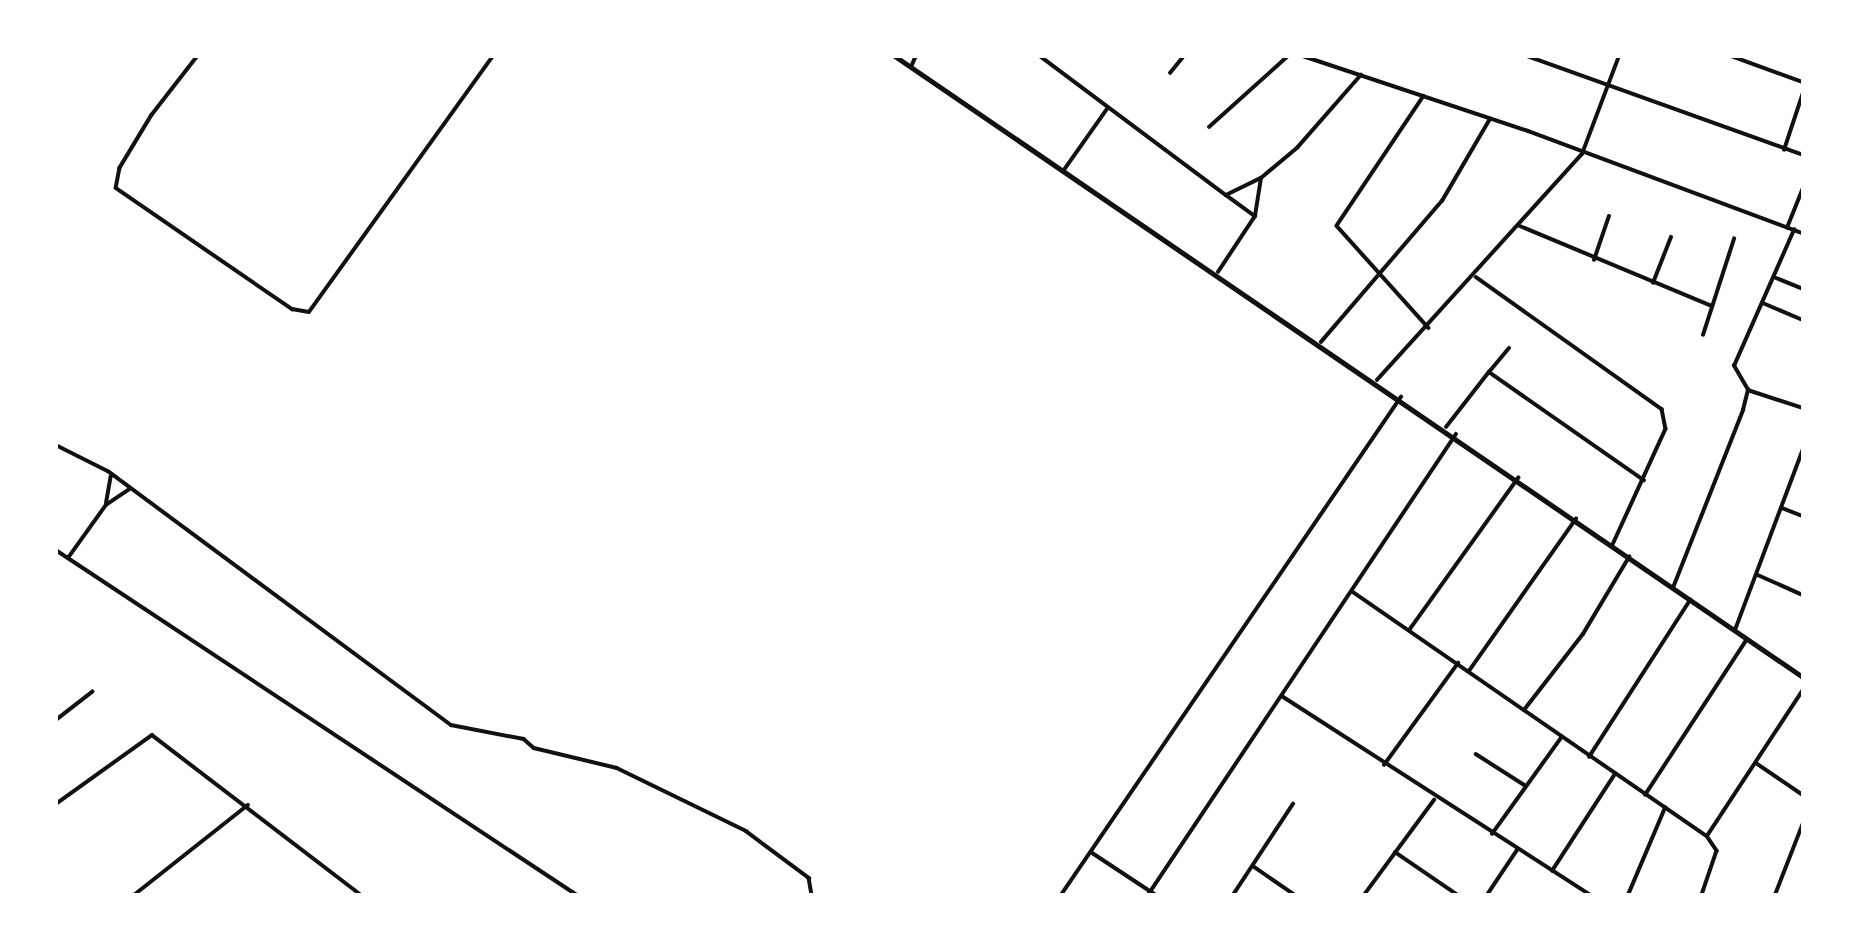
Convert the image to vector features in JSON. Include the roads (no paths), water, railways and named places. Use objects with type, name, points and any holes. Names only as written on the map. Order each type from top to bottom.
[{"type":"street","points":[[198,56],[152,115],[120,168],[116,188],[292,309],[309,312],[493,56]]},
{"type":"street","points":[[895,56],[1446,427],[1803,677]]},
{"type":"street","points":[[911,67],[916,56]]},
{"type":"street","points":[[1040,56],[1107,109],[1255,216]]},
{"type":"street","points":[[1170,73],[1184,56]]},
{"type":"street","points":[[1209,127],[1288,56]]},
{"type":"street","points":[[1303,56],[1490,119],[1803,233]]},
{"type":"street","points":[[1527,56],[1803,155]]},
{"type":"street","points":[[1377,380],[1430,329],[1582,154],[1619,56]]},
{"type":"street","points":[[1731,56],[1803,82]]},
{"type":"street","points":[[1226,195],[1261,178],[1297,148],[1361,75]]},
{"type":"street","points":[[1784,150],[1803,93]]},
{"type":"street","points":[[1424,96],[1338,218],[1376,275],[1430,329]]},
{"type":"street","points":[[1065,170],[1107,109]]},
{"type":"street","points":[[1321,342],[1376,275],[1443,201],[1490,119]]},
{"type":"street","points":[[1218,272],[1255,216],[1261,178]]},
{"type":"street","points":[[1787,228],[1803,188]]},
{"type":"street","points":[[1594,260],[1609,216]]},
{"type":"street","points":[[1520,226],[1594,260],[1712,306]]},
{"type":"street","points":[[1794,230],[1734,366],[1748,390],[1803,408]]},
{"type":"street","points":[[1653,283],[1671,237]]},
{"type":"street","points":[[1703,335],[1734,239]]},
{"type":"street","points":[[1476,277],[1662,409],[1666,429],[1613,545]]},
{"type":"street","points":[[1774,277],[1803,289]]},
{"type":"street","points":[[1763,303],[1803,320]]},
{"type":"street","points":[[1446,427],[1509,348]]},
{"type":"street","points":[[1489,372],[1644,480]]},
{"type":"street","points":[[1673,588],[1748,390]]},
{"type":"street","points":[[1061,895],[1401,397]]},
{"type":"street","points":[[1149,893],[1456,434]]},
{"type":"street","points":[[56,446],[130,489],[451,726],[524,739],[534,748],[617,768],[746,831],[809,878],[812,895]]},
{"type":"street","points":[[1735,630],[1758,575],[1803,449]]},
{"type":"street","points":[[106,505],[111,476]]},
{"type":"street","points":[[1410,629],[1518,478]]},
{"type":"street","points":[[68,558],[106,505],[130,489]]},
{"type":"street","points":[[1781,508],[1803,516]]},
{"type":"street","points":[[1469,671],[1576,519]]},
{"type":"street","points":[[56,550],[577,895]]},
{"type":"street","points":[[1524,710],[1583,634],[1629,557]]},
{"type":"street","points":[[1758,575],[1803,595]]},
{"type":"street","points":[[1352,591],[1410,629],[1561,738],[1707,836],[1717,851],[1702,895]]},
{"type":"street","points":[[1589,757],[1690,600]]},
{"type":"street","points":[[1645,795],[1747,639]]},
{"type":"street","points":[[1384,765],[1458,663]]},
{"type":"street","points":[[1707,836],[1803,690]]},
{"type":"street","points":[[56,720],[92,692]]},
{"type":"street","points":[[1282,696],[1434,800],[1591,895]]},
{"type":"street","points":[[56,804],[152,735],[248,805],[361,895]]},
{"type":"street","points":[[1492,834],[1561,738]]},
{"type":"street","points":[[1476,754],[1526,786]]},
{"type":"street","points":[[1756,763],[1803,794]]},
{"type":"street","points":[[1552,871],[1615,774]]},
{"type":"street","points":[[1364,895],[1434,800]]},
{"type":"street","points":[[1233,895],[1293,804]]},
{"type":"street","points":[[134,895],[248,805]]},
{"type":"street","points":[[1628,895],[1665,808]]},
{"type":"street","points":[[1774,895],[1803,822]]},
{"type":"street","points":[[1487,895],[1517,850]]},
{"type":"street","points":[[1091,852],[1149,893],[1156,895]]},
{"type":"street","points":[[1395,852],[1458,895]]},
{"type":"street","points":[[1253,866],[1295,895]]}]
